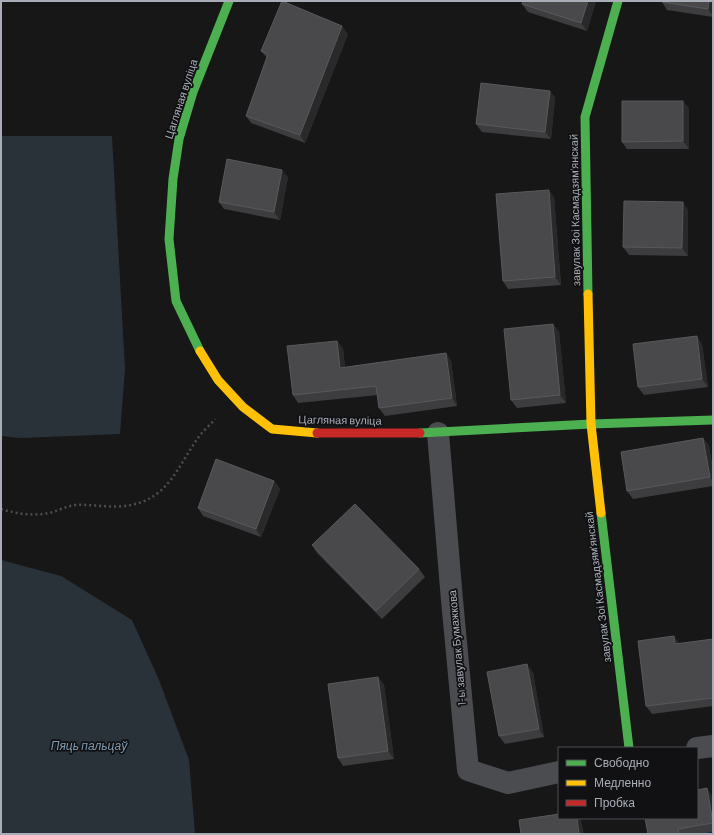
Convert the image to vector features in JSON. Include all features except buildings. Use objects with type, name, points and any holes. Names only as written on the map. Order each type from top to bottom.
[{"type":"street","name":"Цагляная вуліца","points":[[229,1],[193,92],[179,139],[173,179],[169,239],[176,302],[193,339],[218,380],[243,407],[272,429],[313,434],[438,433],[591,424]]},
{"type":"street","name":"завулак Зоі Касмадзямʼянскай","points":[[618,1],[585,117],[591,424],[629,747]]},
{"type":"street","points":[[591,424],[713,420]]},
{"type":"street","name":"1-ы завулак Бумажкова","points":[[438,433],[468,770],[508,783],[558,772]]},
{"type":"street","points":[[698,748],[713,746]]},
{"type":"path","points":[[1,509],[33,515],[50,513],[68,506],[89,504],[105,507],[126,506],[145,502],[158,494],[178,473],[200,435],[235,398]]},
{"type":"water","points":[[1,136],[112,136],[125,369],[120,434],[20,438],[1,436]]},
{"type":"water","name":"Пяць пальцаў","points":[[1,560],[61,576],[132,620],[159,680],[189,760],[195,834],[1,834]]},
{"type":"traffic: fast","points":[[200,351],[176,301],[169,239],[173,179],[179,139],[193,92],[229,1]]},
{"type":"traffic: fast","points":[[588,294],[585,117],[618,1]]},
{"type":"traffic: fast","points":[[420,433],[591,424],[713,420]]},
{"type":"traffic: fast","points":[[601,513],[629,747]]},
{"type":"traffic: slow","points":[[588,294],[591,424],[601,513]]},
{"type":"traffic: slow","points":[[200,351],[218,380],[243,407],[272,429],[317,433]]},
{"type":"traffic: jam","points":[[317,433],[420,433]]}]
